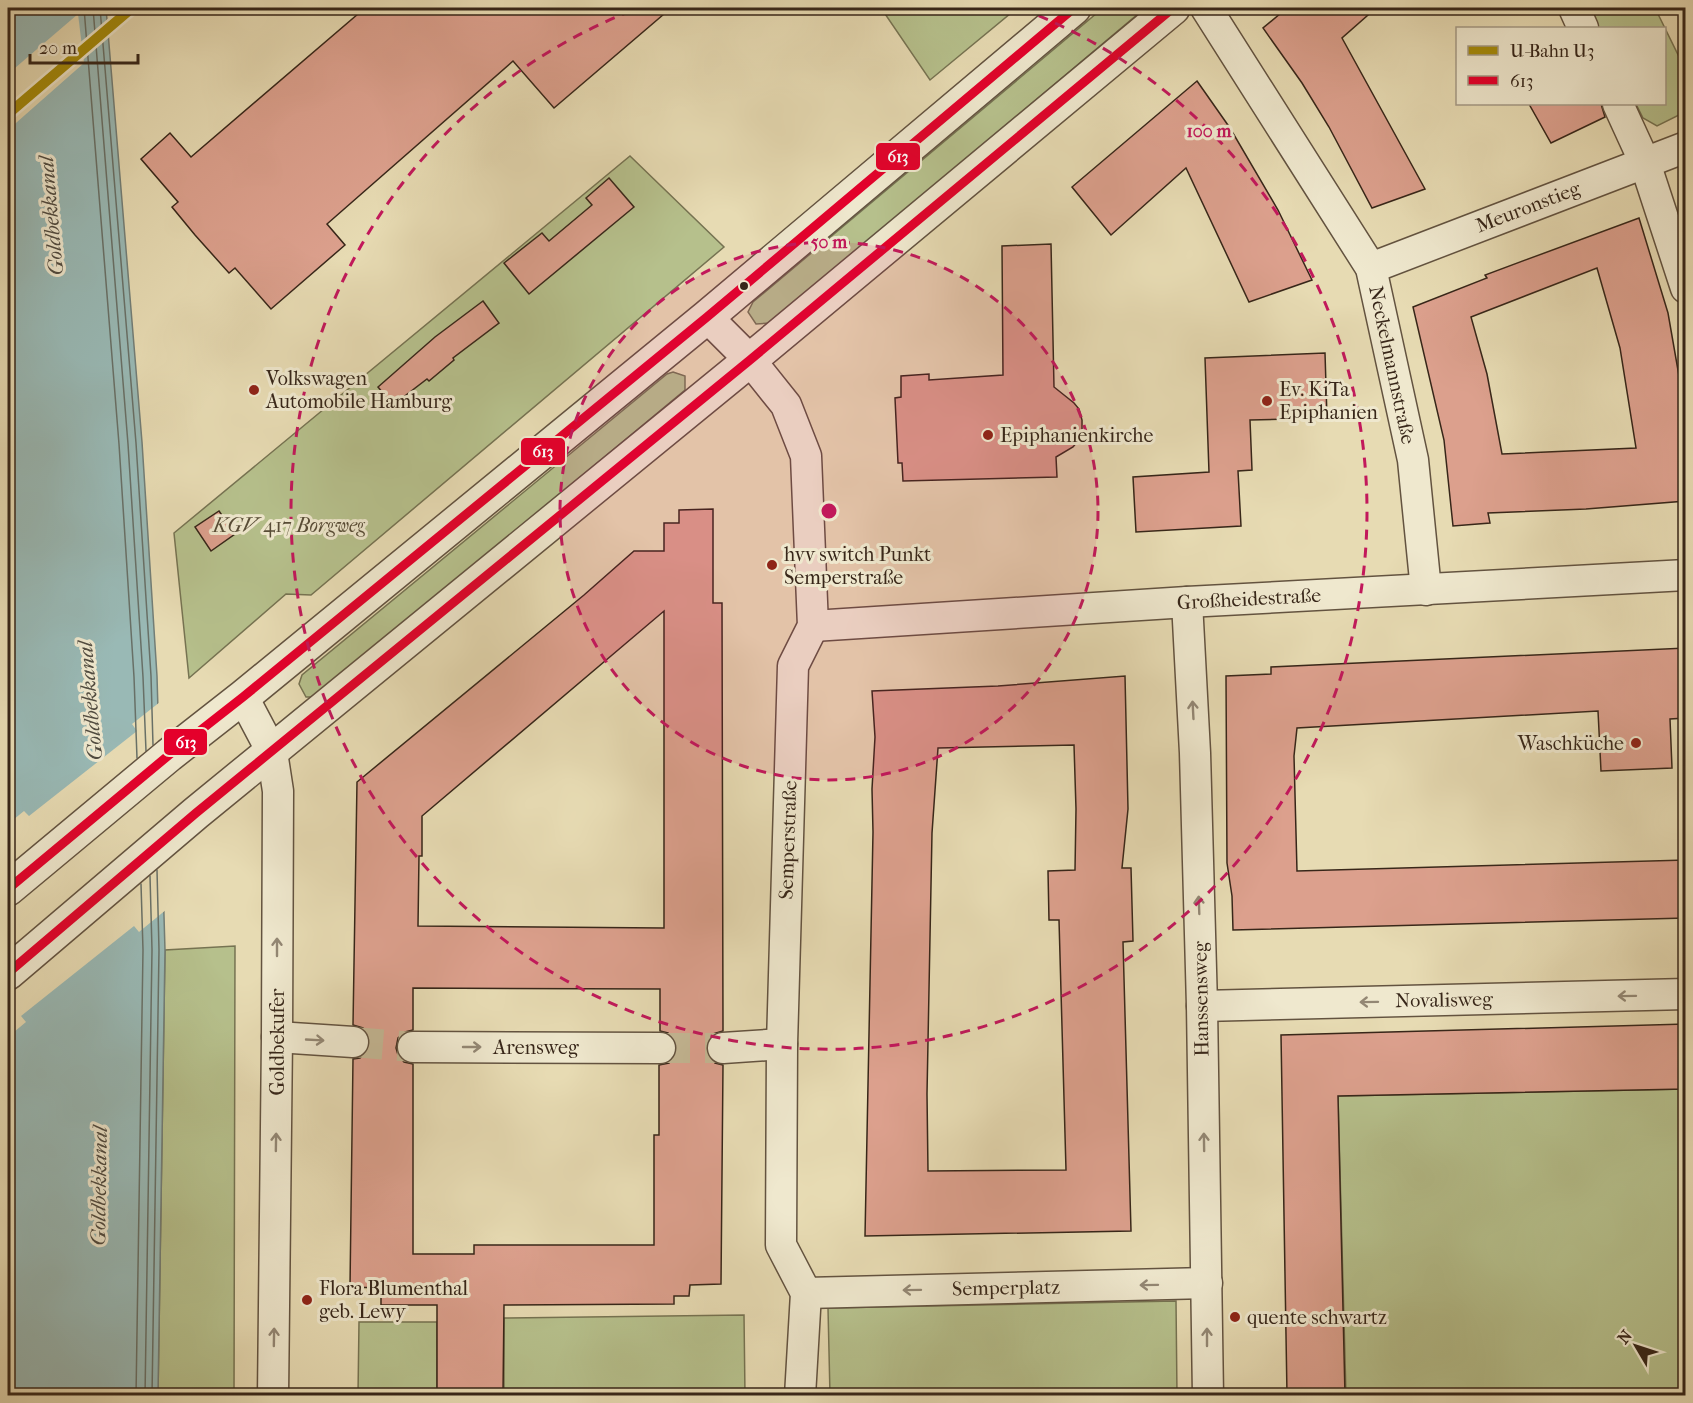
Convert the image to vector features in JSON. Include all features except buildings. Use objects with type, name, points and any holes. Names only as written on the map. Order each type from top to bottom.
[{"type":"street","points":[[8,889],[707,317],[1074,8]]},
{"type":"street","points":[[8,973],[179,829],[750,360],[1173,8]]},
{"type":"street","name":"Neckelmannstraße","points":[[1206,8],[1371,268],[1413,460],[1426,590]]},
{"type":"street","points":[[1574,8],[1583,27]]},
{"type":"street","points":[[1618,105],[1645,163],[1686,288]]},
{"type":"street","name":"Meuronstieg","points":[[1371,268],[1686,147]]},
{"type":"street","name":"Semperstraße","points":[[707,317],[750,360],[786,405],[806,456],[813,626],[793,666],[782,1044],[781,1245],[806,1293]]},
{"type":"street","name":"Großheidestraße","points":[[813,626],[1187,602],[1686,575]]},
{"type":"street","name":"Hanssensweg","points":[[1187,602],[1195,753],[1202,1006],[1208,1395]]},
{"type":"street","name":"Goldbekufer","points":[[243,697],[272,752],[278,791],[273,1395]]},
{"type":"street","name":"Novalisweg","points":[[1202,1006],[1686,994]]},
{"type":"street","points":[[277,1037],[353,1042]]},
{"type":"street","points":[[723,1048],[782,1044]]},
{"type":"street","name":"Arensweg","points":[[413,1047],[660,1048]]},
{"type":"street","name":"Semperplatz","points":[[806,1293],[1207,1283]]},
{"type":"street","points":[[800,1395],[806,1293]]},
{"type":"green space","points":[[881,8],[1017,8],[930,80]]},
{"type":"green space","points":[[1103,8],[1145,8],[771,323],[756,324],[748,312],[753,302]]},
{"type":"green space","points":[[1590,8],[1655,8],[1664,27],[1598,27]]},
{"type":"green space","points":[[1666,30],[1685,69],[1685,112],[1657,126],[1643,118],[1636,105],[1666,105]]},
{"type":"green space","name":"KGV 417 Borgweg","points":[[630,156],[724,247],[311,595],[286,594],[189,678],[174,533]]},
{"type":"green space","points":[[673,372],[685,376],[685,390],[316,697],[306,697],[299,684],[302,675],[667,374]]},
{"type":"green space","points":[[235,946],[234,1395],[158,1395],[165,950]]},
{"type":"green space","points":[[1685,1089],[1685,1395],[1346,1395],[1338,1096]]},
{"type":"green space","points":[[1176,1301],[1177,1395],[830,1395],[828,1308]]},
{"type":"green space","points":[[744,1315],[745,1395],[504,1396],[504,1318]]},
{"type":"green space","points":[[359,1322],[437,1322],[437,1395],[358,1395]]},
{"type":"water","name":"Goldbekkanal","points":[[8,8],[106,8],[142,442],[157,676],[165,950],[158,1395],[8,1395]]},
{"type":"pier","points":[[78,14],[84,63],[8,130],[8,74]]},
{"type":"pier","points":[[160,702],[167,909],[139,932],[134,926],[21,1016],[26,1022],[8,1037],[8,824],[24,811],[29,816],[137,731],[132,724]]},
{"type":"tunnel","points":[[353,1042],[413,1047]]},
{"type":"tunnel","points":[[660,1048],[723,1048]]},
{"type":"metro line","name":"U3","points":[[8,114],[132,8]]},
{"type":"transit line","name":"613","points":[[8,889],[707,317],[1074,8]]},
{"type":"transit line","name":"613","points":[[8,973],[196,813],[750,360],[1173,8]]},
{"type":"place","name":"Volkswagen Automobile Hamburg","points":[[254,390]]},
{"type":"place","name":"Ev. KiTa Epiphanien","points":[[1267,401]]},
{"type":"place","name":"Epiphanienkirche","points":[[988,435]]},
{"type":"place","name":"hvv switch Punkt Semperstraße","points":[[772,565]]},
{"type":"place","name":"Waschküche","points":[[1636,743]]},
{"type":"place","name":"Flora Blumenthal geb. Lewy","points":[[307,1300]]},
{"type":"place","name":"quente schwartz","points":[[1235,1317]]}]
